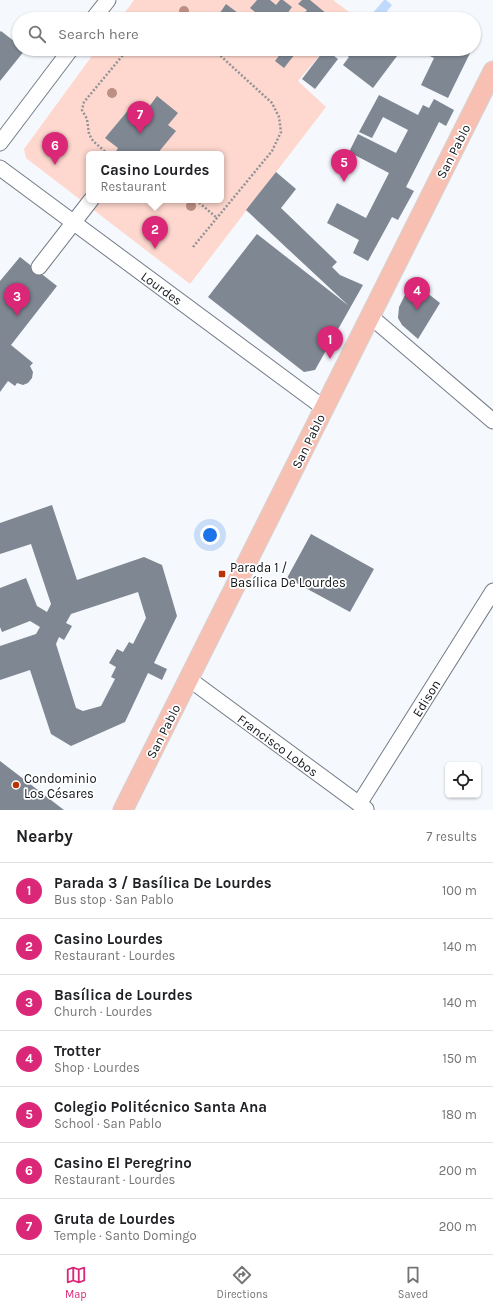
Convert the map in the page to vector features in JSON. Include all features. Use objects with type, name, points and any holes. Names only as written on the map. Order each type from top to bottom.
[{"type":"main road","name":"San Pablo","points":[[123,810],[190,679],[370,316],[488,95],[493,71]]},
{"type":"street","points":[[99,12],[108,0]]},
{"type":"street","points":[[0,143],[66,56]]},
{"type":"street","name":"Lourdes","points":[[0,168],[324,408]]},
{"type":"street","points":[[39,267],[88,203]]},
{"type":"street","points":[[370,316],[493,421]]},
{"type":"street","name":"Edison","points":[[363,807],[493,591]]},
{"type":"street","name":"Francisco Lobos","points":[[190,679],[363,807]]},
{"type":"path","points":[[104,151],[93,142],[89,134],[87,119],[82,110],[84,102],[122,56]]},
{"type":"path","points":[[193,247],[272,151],[281,132],[279,117],[272,103],[221,56]]},
{"type":"path","points":[[200,203],[218,218]]},
{"type":"shaded area","points":[[134,0],[333,0],[349,12],[125,12]]},
{"type":"shaded area","points":[[92,56],[319,56],[298,81],[326,107],[190,284],[26,158],[24,149]]},
{"type":"water","points":[[384,0],[392,5],[386,12],[374,12]]},
{"type":"building","points":[[257,0],[270,0],[276,5],[280,0],[283,0],[292,7],[288,12],[255,12],[250,8]]},
{"type":"building","points":[[302,0],[310,0],[325,12],[305,12],[307,10],[298,4]]},
{"type":"building","points":[[226,4],[237,12],[220,12]]},
{"type":"building","points":[[1,31],[12,40],[12,56],[20,56],[0,81]]},
{"type":"building","points":[[279,56],[293,56],[284,68],[275,61]]},
{"type":"building","points":[[320,56],[334,56],[338,59],[315,89],[302,79]]},
{"type":"building","points":[[348,56],[397,56],[373,88],[343,65],[349,57]]},
{"type":"building","points":[[430,56],[469,56],[448,98],[421,85],[434,58]]},
{"type":"building","points":[[379,95],[418,115],[423,105],[429,108],[434,99],[454,110],[446,126],[439,122],[406,187],[414,191],[398,220],[392,217],[368,261],[353,253],[359,240],[327,223],[337,203],[366,218],[389,173],[349,152],[358,134],[396,153],[408,130],[383,117],[372,138],[359,132]]},
{"type":"building","points":[[157,96],[178,113],[168,125],[176,131],[159,151],[116,151],[118,148],[105,138],[135,102],[146,111]]},
{"type":"building","points":[[276,172],[296,189],[281,208],[337,262],[332,267],[340,275],[363,285],[315,370],[304,372],[208,297],[257,234],[349,306],[246,210]]},
{"type":"building","points":[[20,257],[57,286],[11,345],[33,363],[30,366],[33,372],[32,378],[28,383],[23,385],[17,383],[15,386],[8,381],[0,392],[0,281]]},
{"type":"building","points":[[412,281],[440,303],[418,339],[402,325],[398,318],[399,307]]},
{"type":"building","points":[[52,505],[77,580],[144,557],[162,565],[177,616],[154,663],[167,669],[162,680],[148,673],[125,722],[71,746],[51,734],[30,670],[0,680],[0,646],[36,634],[40,627],[30,621],[2,632],[0,627],[0,588],[26,578],[37,606],[47,612],[51,604],[31,544],[0,554],[0,523]],"holes":[[[138,592],[146,618],[133,644],[129,642],[123,652],[117,649],[109,663],[116,667],[111,677],[115,679],[101,706],[83,711],[76,708],[56,644],[59,637],[64,640],[72,626],[66,623],[71,614]]]},
{"type":"building","points":[[311,534],[374,569],[350,612],[287,578]]},
{"type":"building","name":"Condominio Los Césares","points":[[0,761],[64,810],[0,810]]},
{"type":"place","name":"Gruta de Lourdes","points":[[140,134]]},
{"type":"place","name":"Casino El Peregrino","points":[[55,165]]},
{"type":"place","name":"Colegio Politécnico Santa Ana","points":[[344,182]]},
{"type":"place","name":"Casino Lourdes","points":[[155,249]]},
{"type":"place","name":"Trotter","points":[[417,310]]},
{"type":"place","name":"Basílica de Lourdes","points":[[17,316]]},
{"type":"place","name":"Parada 3 / Basílica De Lourdes","points":[[330,359]]},
{"type":"place","name":"Parada 1 / Basílica De Lourdes","points":[[222,574]]},
{"type":"place","name":"Condominio Los Césares","points":[[16,785]]}]
